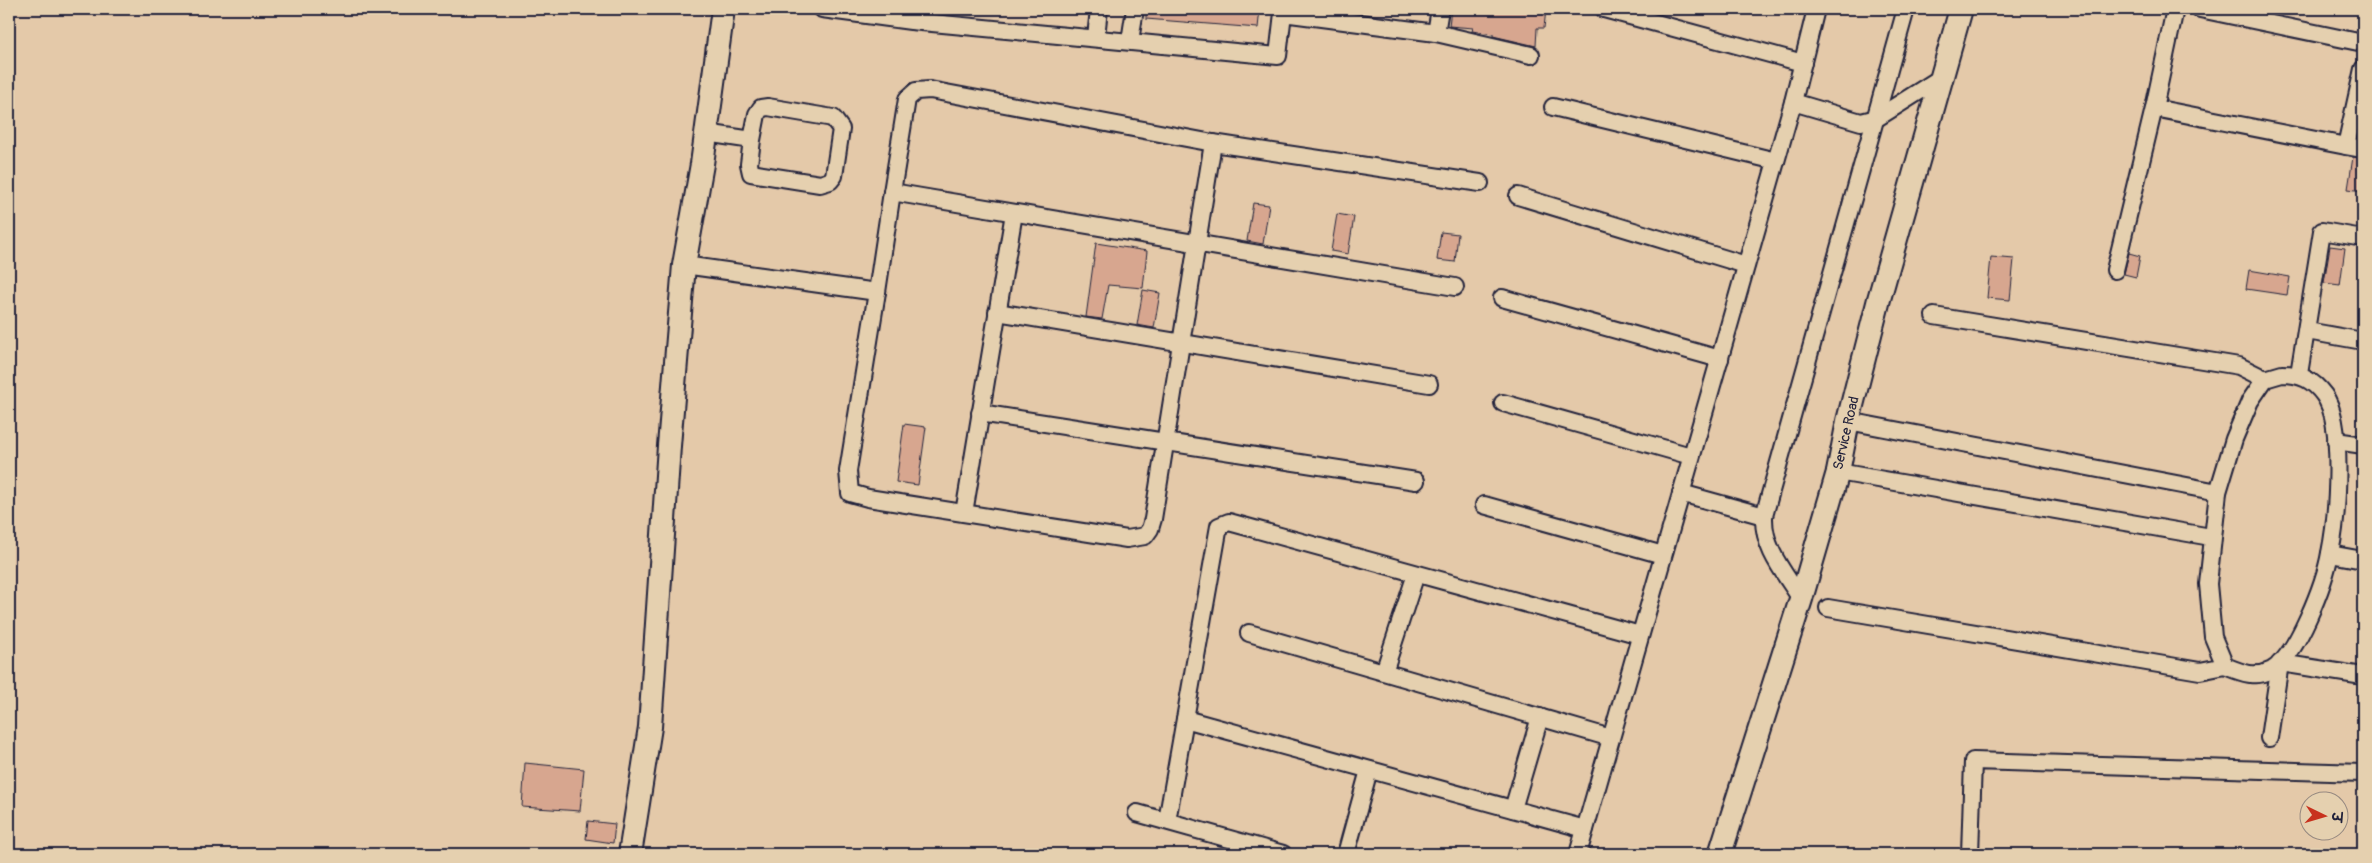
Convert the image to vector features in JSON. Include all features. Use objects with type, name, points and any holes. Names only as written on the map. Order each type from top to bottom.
[{"type":"street","points":[[630,854],[650,727],[669,446],[684,265],[706,133],[723,9]]},
{"type":"street","points":[[822,9],[911,20],[1278,56],[1284,11],[1305,12],[1436,33],[1531,55]]},
{"type":"street","points":[[1096,38],[1099,9]]},
{"type":"street","points":[[1130,41],[1135,9]]},
{"type":"street","points":[[1436,33],[1440,9]]},
{"type":"street","points":[[1604,9],[1803,63]]},
{"type":"street","points":[[1578,854],[1794,102],[1816,9]]},
{"type":"street","points":[[1801,599],[1770,548],[1764,533],[1764,516],[1906,9]]},
{"type":"street","name":"Service Road","points":[[1720,854],[1801,599],[1838,472],[1848,421],[1879,299],[1962,9]]},
{"type":"street","points":[[2115,270],[2154,108],[2175,9]]},
{"type":"street","points":[[2200,9],[2363,44]]},
{"type":"street","points":[[2346,146],[2363,69]]},
{"type":"street","points":[[1794,102],[1861,122],[1877,118],[1942,77]]},
{"type":"street","points":[[1213,143],[1183,343],[1153,519],[1150,529],[1145,536],[1127,539],[868,498],[850,493],[848,471],[907,99],[916,91],[930,90],[1213,143],[1480,183]]},
{"type":"street","points":[[1553,106],[1776,161]]},
{"type":"street","points":[[768,107],[833,118],[841,129],[834,176],[830,181],[820,184],[752,174],[749,164],[752,140],[757,114],[761,108],[768,107]]},
{"type":"street","points":[[2154,108],[2363,149]]},
{"type":"street","points":[[706,133],[752,140]]},
{"type":"street","points":[[892,192],[1198,242],[1455,287]]},
{"type":"street","points":[[1518,196],[1746,265]]},
{"type":"street","points":[[964,513],[1014,213]]},
{"type":"street","points":[[2299,374],[2322,231],[2363,238]]},
{"type":"street","points":[[684,265],[877,292]]},
{"type":"street","points":[[1502,298],[1720,359]]},
{"type":"street","points":[[997,312],[1429,384]]},
{"type":"street","points":[[1934,316],[2239,366],[2265,379]]},
{"type":"street","points":[[2307,331],[2363,341]]},
{"type":"street","points":[[1828,608],[2200,670],[2225,666],[2250,676],[2271,670],[2288,657],[2302,632],[2330,554],[2336,489],[2336,441],[2333,415],[2325,396],[2310,381],[2299,374],[2282,374],[2265,379],[2250,401],[2234,439],[2218,492],[2208,584],[2213,637],[2225,666]]},
{"type":"street","points":[[1503,403],[1692,456]]},
{"type":"street","points":[[980,413],[1416,481]]},
{"type":"street","points":[[1848,421],[2218,492]]},
{"type":"street","points":[[2336,441],[2363,446]]},
{"type":"street","points":[[1838,472],[2212,537]]},
{"type":"street","points":[[1681,493],[1764,516]]},
{"type":"street","points":[[1484,505],[1663,555]]},
{"type":"street","points":[[1167,821],[1219,526],[1229,522],[1640,635]]},
{"type":"street","points":[[2330,554],[2363,560]]},
{"type":"street","points":[[1384,672],[1416,574]]},
{"type":"street","points":[[1249,633],[1611,738]]},
{"type":"street","points":[[2280,663],[2363,676]]},
{"type":"street","points":[[2269,738],[2280,663]]},
{"type":"street","points":[[1512,809],[1540,717]]},
{"type":"street","points":[[1185,719],[1585,829]]},
{"type":"street","points":[[1970,854],[1973,761],[2363,774]]},
{"type":"street","points":[[1346,854],[1369,770]]},
{"type":"street","points":[[1137,813],[1282,854]]},
{"type":"building","points":[[1146,9],[1260,9],[1258,28],[1146,19]]},
{"type":"building","points":[[1451,9],[1546,9],[1544,28],[1537,28],[1536,46],[1493,36],[1493,34],[1472,31],[1473,28],[1449,26]]},
{"type":"building","points":[[2353,157],[2363,159],[2363,191],[2348,189]]},
{"type":"building","points":[[1253,203],[1269,205],[1263,244],[1247,241]]},
{"type":"building","points":[[1337,214],[1354,217],[1348,254],[1331,251]]},
{"type":"building","points":[[1441,232],[1458,234],[1455,262],[1437,260]]},
{"type":"building","points":[[1096,243],[1147,251],[1143,288],[1108,285],[1102,319],[1086,317]]},
{"type":"building","points":[[2330,246],[2345,248],[2340,285],[2324,283]]},
{"type":"building","points":[[2129,253],[2140,256],[2136,277],[2124,274]]},
{"type":"building","points":[[1991,257],[2014,259],[2010,300],[1987,298]]},
{"type":"building","points":[[2249,270],[2290,277],[2287,295],[2246,289]]},
{"type":"building","points":[[1143,290],[1160,293],[1154,328],[1137,325]]},
{"type":"building","points":[[904,424],[926,427],[918,485],[896,482]]},
{"type":"building","points":[[525,763],[584,769],[580,811],[522,807]]},
{"type":"building","points":[[588,821],[615,824],[613,843],[586,839]]}]
